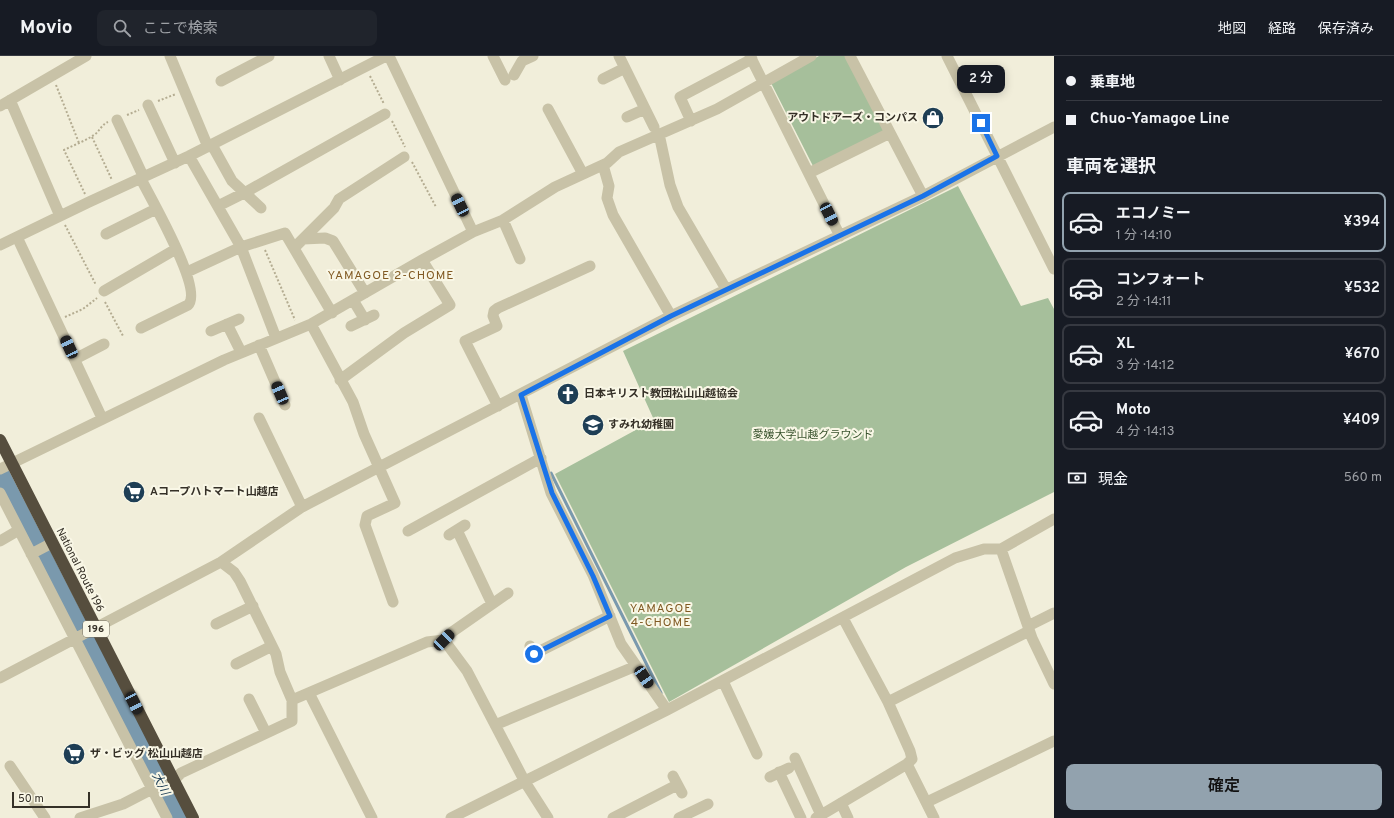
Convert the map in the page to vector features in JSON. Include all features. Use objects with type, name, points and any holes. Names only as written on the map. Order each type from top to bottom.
[{"type":"highway","name":"National Route 196","points":[[0,440],[5,467],[48,545],[84,633],[161,788],[193,818]]},
{"type":"street","points":[[0,106],[86,56]]},
{"type":"street","points":[[170,56],[210,146],[232,181],[246,192],[261,208]]},
{"type":"street","points":[[221,81],[269,56]]},
{"type":"street","points":[[329,56],[340,80]]},
{"type":"street","points":[[0,245],[190,156],[386,56]]},
{"type":"street","points":[[389,56],[473,232]]},
{"type":"street","points":[[493,56],[510,77],[522,61],[529,57]]},
{"type":"street","points":[[619,56],[657,131],[670,185],[678,207],[726,289]]},
{"type":"street","points":[[5,467],[102,418],[241,352],[311,324],[473,232],[503,220],[555,187],[603,165],[619,152],[657,131],[691,121],[716,109],[811,56]]},
{"type":"street","points":[[850,56],[923,196]]},
{"type":"street","points":[[947,56],[1054,269]]},
{"type":"street","points":[[691,121],[680,97],[751,58],[764,81],[840,236]]},
{"type":"street","points":[[603,79],[625,68]]},
{"type":"street","points":[[10,100],[60,216]]},
{"type":"street","points":[[148,105],[174,163]]},
{"type":"street","points":[[548,109],[583,174]]},
{"type":"street","points":[[627,117],[645,109]]},
{"type":"street","points":[[218,206],[246,192],[387,113]]},
{"type":"street","points":[[117,120],[156,209],[187,272],[192,297],[191,302],[141,328]]},
{"type":"street","points":[[0,678],[221,562],[302,507],[521,395],[671,316],[923,196],[1054,127]]},
{"type":"street","points":[[809,173],[890,133]]},
{"type":"street","points":[[294,248],[334,208],[339,199],[407,155]]},
{"type":"street","points":[[190,156],[241,247],[276,338]]},
{"type":"street","points":[[603,165],[609,186],[607,198],[613,215],[671,316]]},
{"type":"street","points":[[106,234],[156,209]]},
{"type":"street","points":[[503,220],[520,259]]},
{"type":"street","points":[[187,272],[241,247],[285,233],[332,313]]},
{"type":"street","points":[[17,238],[102,418]]},
{"type":"street","points":[[303,239],[325,238],[333,241],[365,293]]},
{"type":"street","points":[[103,293],[176,250]]},
{"type":"street","points":[[340,380],[404,333],[450,305],[422,260]]},
{"type":"street","points":[[498,406],[466,341],[497,326],[492,316],[494,311],[498,308],[590,266]]},
{"type":"street","points":[[352,326],[369,317],[353,300]]},
{"type":"street","points":[[211,331],[239,319]]},
{"type":"street","points":[[227,324],[241,352]]},
{"type":"street","points":[[311,324],[353,402],[378,468],[394,503],[367,516],[365,525],[393,602]]},
{"type":"street","points":[[75,359],[104,344]]},
{"type":"street","points":[[259,345],[285,405]]},
{"type":"street","points":[[521,395],[552,493],[593,576],[621,644],[667,710]]},
{"type":"street","points":[[259,418],[302,507]]},
{"type":"street","points":[[408,531],[541,458]]},
{"type":"street","points":[[0,493],[33,554],[84,633],[161,788],[167,818]]},
{"type":"street","points":[[451,818],[667,710],[955,558],[984,548],[1001,549],[1054,519]]},
{"type":"street","points":[[0,541],[19,530]]},
{"type":"street","points":[[457,530],[492,604]]},
{"type":"street","points":[[33,554],[48,545]]},
{"type":"street","points":[[1001,549],[1029,629],[1054,684]]},
{"type":"street","points":[[80,818],[123,804],[161,788],[181,773],[292,721],[292,700],[280,672],[276,654],[240,581],[234,572],[221,562]]},
{"type":"street","points":[[292,700],[427,642],[444,640],[452,632],[508,593]]},
{"type":"street","points":[[216,624],[252,606]]},
{"type":"street","points":[[888,702],[1029,629],[1054,613]]},
{"type":"street","points":[[530,646],[534,654],[610,616]]},
{"type":"street","points":[[801,818],[783,769],[819,816],[836,810],[907,764],[912,759],[910,751],[888,702],[843,618]]},
{"type":"street","points":[[444,640],[467,671],[525,782],[548,818]]},
{"type":"street","points":[[236,664],[272,646]]},
{"type":"street","points":[[495,725],[636,666]]},
{"type":"street","points":[[723,681],[757,754]]},
{"type":"street","points":[[309,693],[372,818]]},
{"type":"street","points":[[249,699],[266,733]]},
{"type":"street","points":[[927,802],[1054,742]]},
{"type":"street","points":[[907,764],[934,818]]},
{"type":"street","points":[[10,766],[45,818]]},
{"type":"street","points":[[613,818],[677,785]]},
{"type":"street","points":[[679,818],[708,804]]},
{"type":"street","points":[[836,810],[848,818]]},
{"type":"path","points":[[365,67],[407,155],[436,207]]},
{"type":"path","points":[[52,76],[79,143]]},
{"type":"path","points":[[89,202],[64,150],[92,137],[106,122],[117,120],[184,90]]},
{"type":"path","points":[[92,137],[116,190]]},
{"type":"path","points":[[60,216],[103,293],[123,336]]},
{"type":"path","points":[[261,240],[299,329]]},
{"type":"path","points":[[57,321],[82,309],[103,293]]},
{"type":"green space","points":[[819,56],[846,56],[886,132],[814,168],[770,81]]},
{"type":"green space","name":"愛媛大学山越グラウンド","points":[[958,186],[1021,306],[1048,298],[1054,309],[1054,492],[906,567],[669,702],[555,474],[654,420],[623,351]]},
{"type":"waterway","points":[[551,473],[661,693]]},
{"type":"waterway","name":"大川","points":[[0,474],[77,624]]},
{"type":"waterway","name":"大川","points":[[88,643],[177,818]]},
{"type":"place","name":"アウトドアーズ・コンパス","points":[[933,118]]},
{"type":"place","name":"日本キリスト教団松山山越協会","points":[[568,394]]},
{"type":"place","name":"すみれ幼稚園","points":[[593,425]]},
{"type":"place","name":"Aコープハトマート山越店","points":[[134,492]]},
{"type":"place","name":"ザ・ビッグ 松山山越店","points":[[74,754]]},
{"type":"district","name":"YAMAGOE 2-CHOME","points":[[391,276]]},
{"type":"district","name":"YAMAGOE 4-CHOME","points":[[661,616]]},
{"type":"route","points":[[534,654],[610,616],[593,576],[552,493],[521,395],[671,316],[923,196],[997,156],[981,123]]}]
